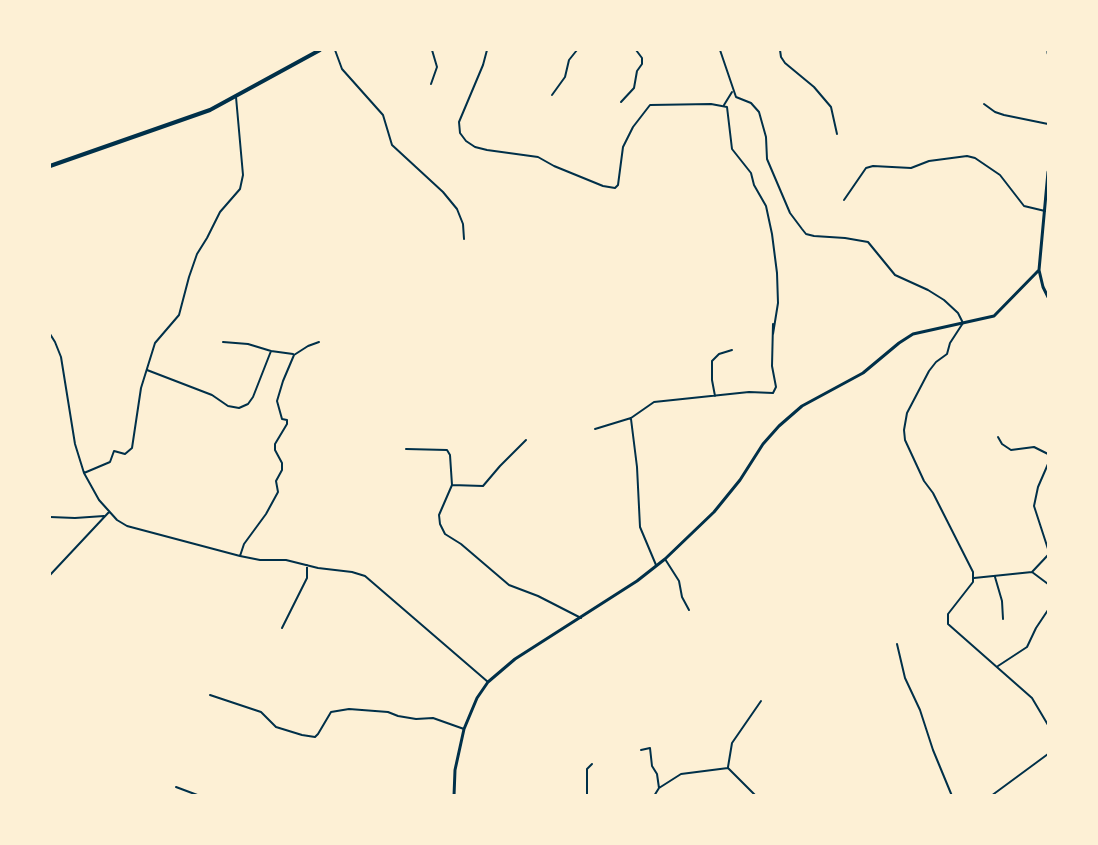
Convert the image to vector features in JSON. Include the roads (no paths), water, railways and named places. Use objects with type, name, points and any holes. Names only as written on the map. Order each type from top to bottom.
[{"type":"main road","points":[[50,166],[190,118],[236,97],[320,50]]},
{"type":"street","points":[[335,50],[342,69],[383,115],[392,145],[443,192],[457,209],[463,224],[464,239]]},
{"type":"street","points":[[430,84],[437,67],[432,50]]},
{"type":"street","points":[[487,50],[459,122],[460,133],[466,141],[487,150],[538,157],[603,186],[615,188],[618,185],[623,147],[633,127],[650,105],[724,105],[727,107],[732,149],[751,173],[754,185],[766,206],[772,234],[778,303],[773,334]]},
{"type":"street","points":[[552,95],[565,77],[567,65],[577,50]]},
{"type":"street","points":[[621,102],[634,88],[637,71],[642,64],[642,58],[636,50]]},
{"type":"street","points":[[720,50],[737,98],[751,103],[759,112],[766,137],[767,159],[790,213],[802,229],[814,236],[868,242],[895,275],[944,300],[958,313],[963,323]]},
{"type":"street","points":[[780,50],[785,63],[814,87],[831,107],[837,134]]},
{"type":"street","points":[[724,105],[733,91]]},
{"type":"street","points":[[84,473],[110,462],[114,451],[126,454],[132,448],[141,388],[155,343],[179,315],[197,254],[219,212],[240,189],[242,182],[236,97]]},
{"type":"street","points":[[984,104],[1004,115],[1048,124]]},
{"type":"street","points":[[844,200],[866,168],[873,166],[910,168],[929,161],[967,156],[975,158],[1000,175],[1024,206],[1045,211]]},
{"type":"street","points":[[1048,172],[1039,270],[1048,297]]},
{"type":"street","points":[[454,795],[455,770],[464,729],[477,698],[489,682],[515,659],[637,581],[665,559],[714,512],[740,480],[763,444],[802,406],[863,373],[899,343],[914,334],[994,316],[1039,270]]},
{"type":"street","points":[[963,323],[950,343],[947,354],[929,371],[907,413],[904,430],[905,440],[924,481],[933,493],[970,563],[974,578]]},
{"type":"street","points":[[596,429],[631,418],[654,402],[749,392],[773,393],[776,387],[772,366],[773,324]]},
{"type":"street","points":[[50,334],[56,342],[61,357],[75,444],[84,473],[99,500],[109,512],[127,526],[240,556],[260,560],[286,560],[364,576],[489,682]]},
{"type":"street","points":[[223,342],[248,344],[294,355]]},
{"type":"street","points":[[240,556],[244,544],[266,514],[278,492],[276,481],[282,470],[282,464],[275,450],[275,444],[287,420],[282,419],[277,398],[294,355],[308,345],[319,342]]},
{"type":"street","points":[[715,396],[711,380],[712,361],[719,354],[732,350]]},
{"type":"street","points":[[147,370],[212,395],[228,406],[239,408],[248,404],[252,397],[271,351]]},
{"type":"street","points":[[631,418],[640,526],[657,565]]},
{"type":"street","points":[[998,437],[1002,444],[1011,450],[1034,447],[1048,454]]},
{"type":"street","points":[[452,485],[483,486],[526,440]]},
{"type":"street","points":[[406,449],[447,450],[450,455],[452,485],[439,515],[445,534],[461,544],[509,585],[538,596],[581,618]]},
{"type":"street","points":[[1048,464],[1038,487],[1034,506],[1048,549]]},
{"type":"street","points":[[50,575],[109,512]]},
{"type":"street","points":[[50,517],[104,516]]},
{"type":"street","points":[[974,578],[1032,572],[1048,555]]},
{"type":"street","points":[[665,559],[680,580],[682,597],[689,610]]},
{"type":"street","points":[[282,628],[307,578],[307,565]]},
{"type":"street","points":[[1032,572],[1048,584]]},
{"type":"street","points":[[995,577],[1002,601],[1004,619]]},
{"type":"street","points":[[974,578],[948,614],[947,619],[952,629],[1032,698],[1048,725]]},
{"type":"street","points":[[997,667],[1027,647],[1048,610]]},
{"type":"street","points":[[897,644],[905,678],[920,710],[933,750],[952,795]]},
{"type":"street","points":[[210,695],[261,712],[276,727],[315,737],[330,712],[349,709],[388,712],[416,719],[433,718],[464,729]]},
{"type":"street","points":[[728,768],[732,743],[761,701]]},
{"type":"street","points":[[641,750],[650,748],[651,766],[657,774],[659,788]]},
{"type":"street","points":[[993,795],[1048,754]]},
{"type":"street","points":[[587,795],[587,769],[592,764]]},
{"type":"street","points":[[654,795],[659,788],[681,774],[728,768]]},
{"type":"street","points":[[728,768],[756,795]]},
{"type":"street","points":[[176,786],[200,795]]}]
